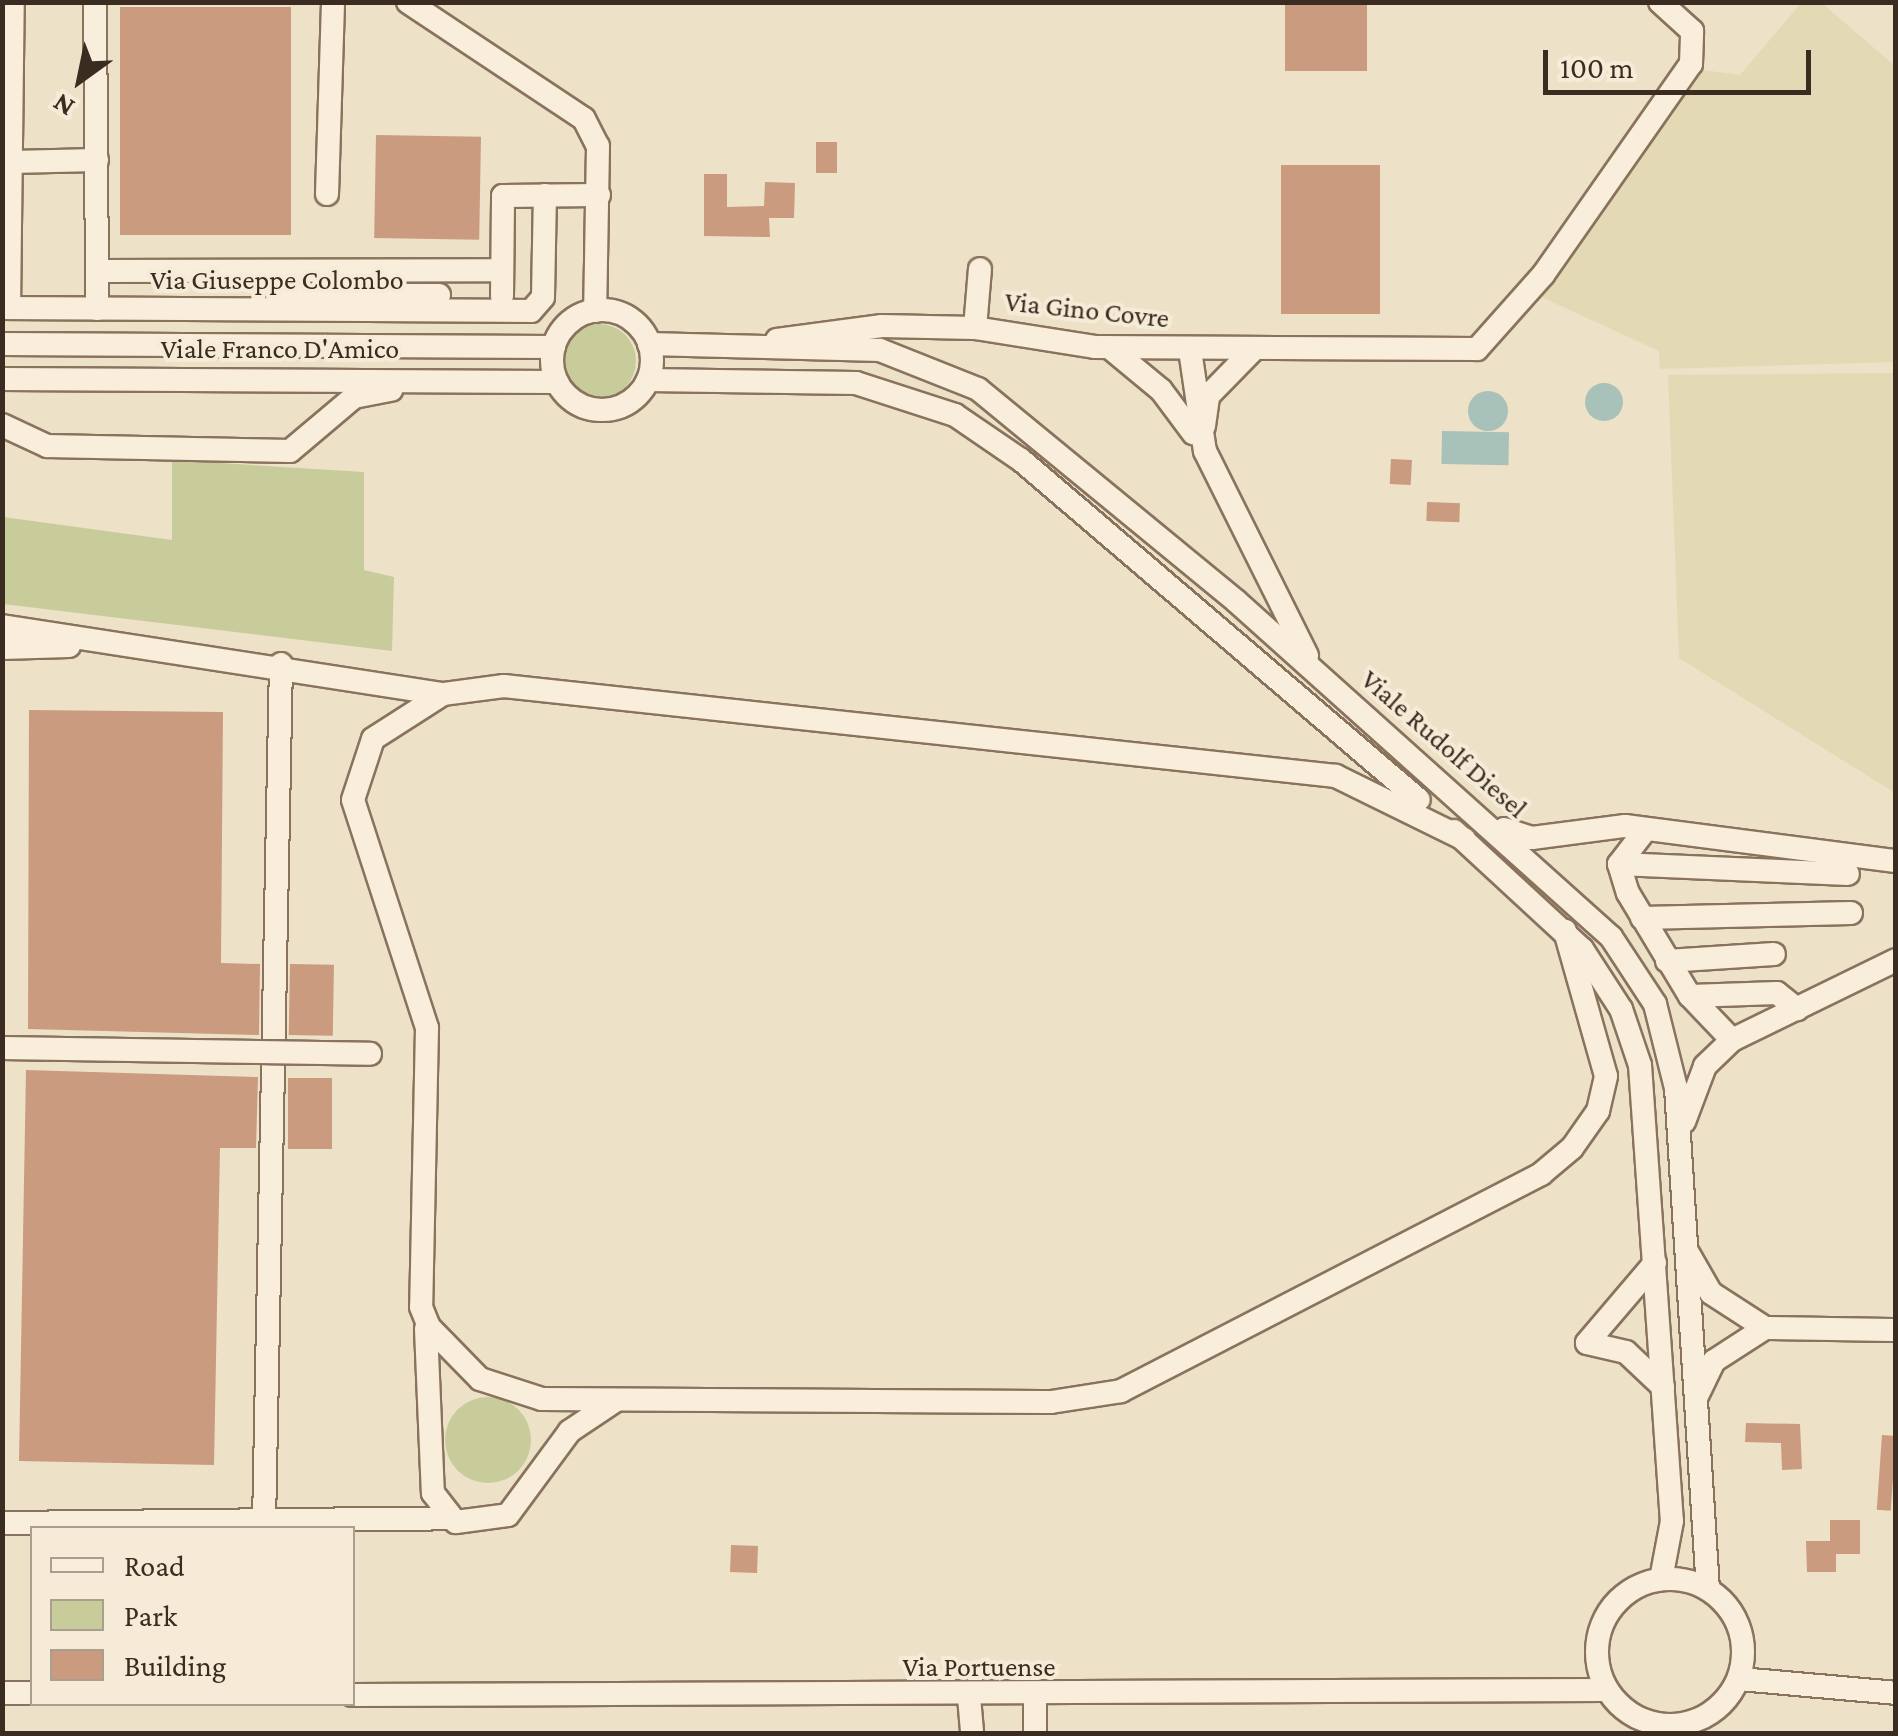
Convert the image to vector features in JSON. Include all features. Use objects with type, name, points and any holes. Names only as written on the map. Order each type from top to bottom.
[{"type":"street","points":[[6,302],[13,2]]},
{"type":"street","points":[[96,2],[98,302]]},
{"type":"street","points":[[327,194],[333,2]]},
{"type":"street","points":[[408,2],[584,118],[598,146],[596,311]]},
{"type":"street","name":"Via Gino Covre","points":[[760,346],[828,327],[976,328],[1109,347],[1190,350],[1470,350],[1492,341],[1606,190],[1694,58],[1692,31],[1660,2]]},
{"type":"street","points":[[11,162],[97,160]]},
{"type":"street","points":[[502,296],[503,196],[599,195]]},
{"type":"street","points":[[543,297],[545,196]]},
{"type":"street","points":[[340,269],[340,294]]},
{"type":"street","points":[[976,328],[980,269]]},
{"type":"street","points":[[98,271],[502,270]]},
{"type":"street","name":"Via Giuseppe Colombo","points":[[98,302],[340,294],[543,297]]},
{"type":"street","name":"Via Giuseppe Colombo","points":[[6,302],[527,312],[543,297]]},
{"type":"street","points":[[596,311],[628,318],[649,344],[648,380],[627,404],[596,410],[557,382],[554,347],[569,322],[596,311]]},
{"type":"street","name":"Viale Franco D'Amico","points":[[2,344],[554,347]]},
{"type":"street","name":"Viale Rudolf Diesel","points":[[649,344],[880,350],[968,382],[1313,668],[1589,913],[1638,973],[1668,1044],[1681,1130],[1682,1236],[1708,1588]]},
{"type":"street","points":[[1109,347],[1161,390],[1206,451],[1313,668]]},
{"type":"street","points":[[1190,350],[1206,451]]},
{"type":"street","points":[[1206,451],[1208,396],[1253,350]]},
{"type":"street","name":"Viale Franco D'Amico","points":[[2,379],[557,382]]},
{"type":"street","points":[[2,425],[47,446],[290,451],[354,397],[452,380]]},
{"type":"street","points":[[648,380],[867,384],[970,423],[1464,839],[1566,931],[1611,991],[1640,1065],[1672,1521],[1661,1579]]},
{"type":"street","points":[[2,626],[386,680],[442,694],[504,686],[1336,776],[1464,839]]},
{"type":"street","points":[[2,648],[139,644]]},
{"type":"street","points":[[264,1524],[281,664]]},
{"type":"street","points":[[442,694],[373,740],[352,800],[427,1028],[421,1308],[433,1368],[432,1493],[447,1518]]},
{"type":"street","points":[[1470,806],[1526,838],[1646,828],[1896,860]]},
{"type":"street","points":[[1619,864],[1646,828]]},
{"type":"street","points":[[1619,864],[1848,874]]},
{"type":"street","points":[[1619,864],[1642,918],[1667,961],[1690,996],[1732,1040]]},
{"type":"street","points":[[1642,918],[1851,913]]},
{"type":"street","points":[[421,1308],[447,1352],[499,1389],[614,1401],[1066,1402],[1148,1380],[1540,1174],[1572,1148],[1598,1111],[1606,1064],[1566,931]]},
{"type":"street","points":[[1667,961],[1774,954]]},
{"type":"street","points":[[1681,1130],[1699,1076],[1732,1040],[1896,960]]},
{"type":"street","points":[[1690,996],[1777,993],[1797,1009]]},
{"type":"street","points":[[2,1048],[370,1054]]},
{"type":"street","points":[[1682,1236],[1711,1293],[1765,1328]]},
{"type":"street","points":[[1655,1263],[1587,1343],[1626,1352],[1663,1387]]},
{"type":"street","points":[[1696,1439],[1697,1384],[1726,1349],[1765,1328],[1896,1330]]},
{"type":"street","points":[[2,1522],[264,1524],[508,1516],[566,1436],[614,1401]]},
{"type":"street","points":[[1661,1579],[1708,1588],[1736,1618],[1740,1679],[1710,1715],[1665,1726],[1642,1721],[1607,1690],[1596,1643],[1604,1619],[1618,1600],[1661,1579]]},
{"type":"street","points":[[1740,1679],[1896,1693]]},
{"type":"street","name":"Via Portuense","points":[[355,1694],[969,1697],[1607,1690]]},
{"type":"street","points":[[2,1693],[30,1693]]},
{"type":"street","points":[[1034,1734],[1036,1696]]},
{"type":"street","points":[[969,1697],[972,1734]]},
{"type":"shaded area","points":[[1801,3],[1822,3],[1895,66],[1895,362],[1660,369],[1659,351],[1539,296],[1703,70],[1740,75]]},
{"type":"shaded area","points":[[1896,373],[1895,793],[1679,658],[1668,375]]},
{"type":"green space","points":[[599,324],[625,335],[636,361],[625,387],[599,398],[573,387],[562,361],[573,335]]},
{"type":"green space","points":[[172,460],[364,472],[364,570],[394,577],[392,651],[3,604],[3,517],[172,540]]},
{"type":"green space","points":[[488,1397],[505,1400],[519,1409],[528,1423],[528,1457],[519,1471],[505,1480],[488,1483],[471,1480],[457,1471],[448,1457],[445,1440],[448,1423],[457,1409],[471,1400]]},
{"type":"water","points":[[1604,383],[1617,389],[1623,402],[1617,415],[1604,421],[1591,415],[1585,402],[1591,389]]},
{"type":"water","points":[[1488,391],[1502,397],[1508,411],[1502,425],[1488,431],[1474,425],[1468,411],[1474,397]]},
{"type":"water","points":[[1442,431],[1509,432],[1508,465],[1441,464]]},
{"type":"building","points":[[1285,2],[1367,2],[1367,71],[1285,71]]},
{"type":"building","points":[[120,7],[291,7],[291,235],[120,235]]},
{"type":"building","points":[[376,135],[481,137],[479,240],[374,238]]},
{"type":"building","points":[[816,142],[837,142],[837,173],[816,173]]},
{"type":"building","points":[[1281,165],[1380,165],[1380,314],[1281,314]]},
{"type":"building","points":[[704,174],[727,174],[727,207],[764,206],[765,182],[795,183],[794,218],[769,218],[770,237],[704,236]]},
{"type":"building","points":[[1391,459],[1412,460],[1411,485],[1390,484]]},
{"type":"building","points":[[1427,502],[1460,503],[1459,522],[1426,521]]},
{"type":"building","points":[[29,710],[223,712],[221,963],[260,964],[259,1035],[28,1029]]},
{"type":"building","points":[[290,964],[334,965],[333,1036],[289,1035]]},
{"type":"building","points":[[26,1070],[258,1077],[256,1148],[220,1148],[214,1465],[19,1461]]},
{"type":"building","points":[[288,1078],[332,1078],[332,1149],[288,1149]]},
{"type":"building","points":[[1746,1423],[1800,1424],[1802,1469],[1782,1470],[1781,1443],[1745,1442]]},
{"type":"building","points":[[1882,1435],[1896,1436],[1891,1511],[1877,1510]]},
{"type":"building","points":[[1830,1520],[1860,1520],[1860,1554],[1836,1554],[1836,1572],[1807,1572],[1806,1541],[1830,1541]]},
{"type":"building","points":[[731,1545],[758,1546],[757,1573],[730,1572]]}]
